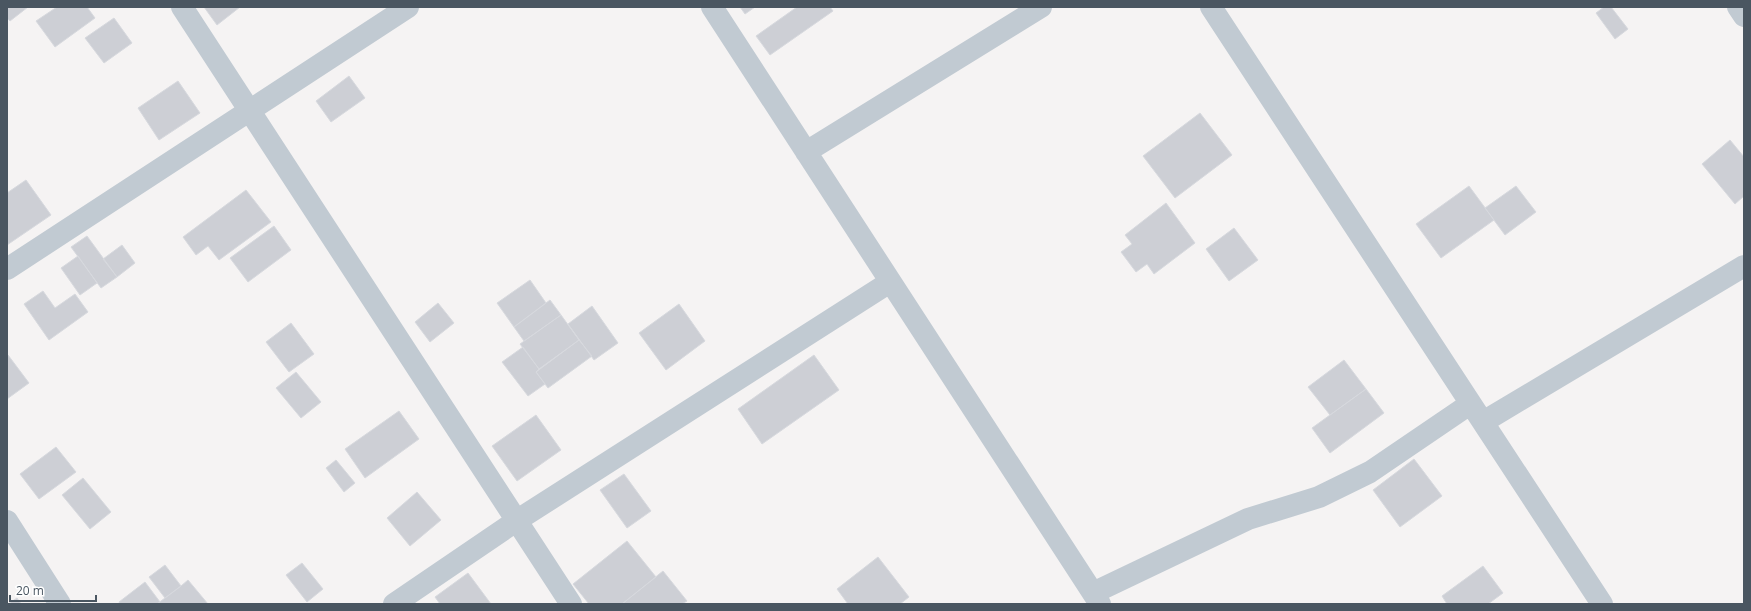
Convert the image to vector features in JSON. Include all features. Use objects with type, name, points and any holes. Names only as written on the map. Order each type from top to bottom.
[{"type":"street","points":[[182,7],[571,604]]},
{"type":"street","points":[[7,269],[408,7]]},
{"type":"street","points":[[712,7],[1097,598],[1248,519],[1319,497],[1370,472],[1470,404]]},
{"type":"street","points":[[806,152],[1041,7]]},
{"type":"street","points":[[1211,7],[1602,604]]},
{"type":"street","points":[[1738,7],[1744,16]]},
{"type":"street","points":[[1483,422],[1744,266]]},
{"type":"street","points":[[394,604],[516,520],[890,282]]},
{"type":"street","points":[[7,521],[60,604]]},
{"type":"building","points":[[7,7],[28,7],[10,21],[7,18]]},
{"type":"building","points":[[57,7],[87,7],[95,18],[55,47],[36,21]]},
{"type":"building","points":[[204,7],[240,7],[217,25]]},
{"type":"building","points":[[740,7],[755,7],[745,14]]},
{"type":"building","points":[[797,7],[830,7],[833,11],[770,55],[756,36]]},
{"type":"building","points":[[1604,7],[1611,7],[1628,29],[1615,39],[1596,13]]},
{"type":"building","points":[[114,18],[132,43],[104,63],[85,38]]},
{"type":"building","points":[[349,76],[365,98],[331,122],[316,101]]},
{"type":"building","points":[[178,81],[200,113],[159,140],[138,108]]},
{"type":"building","points":[[1200,113],[1232,155],[1175,198],[1143,156]]},
{"type":"building","points":[[1730,140],[1744,157],[1744,196],[1735,204],[1702,164]]},
{"type":"building","points":[[26,180],[51,215],[7,245],[7,193]]},
{"type":"building","points":[[1469,186],[1494,220],[1441,258],[1416,224]]},
{"type":"building","points":[[1516,186],[1536,212],[1505,235],[1485,208]]},
{"type":"building","points":[[246,190],[271,222],[219,260],[208,246],[196,255],[183,237]]},
{"type":"building","points":[[1166,203],[1195,243],[1154,274],[1147,264],[1136,272],[1121,252],[1132,244],[1125,235]]},
{"type":"building","points":[[274,226],[291,250],[248,282],[230,258]]},
{"type":"building","points":[[1234,228],[1258,260],[1229,281],[1206,249]]},
{"type":"building","points":[[87,236],[117,277],[101,288],[71,247]]},
{"type":"building","points":[[122,245],[135,263],[117,277],[103,259]]},
{"type":"building","points":[[78,256],[97,283],[80,295],[61,268]]},
{"type":"building","points":[[530,280],[546,303],[514,327],[497,303]]},
{"type":"building","points":[[43,291],[55,308],[75,294],[88,312],[49,340],[24,304]]},
{"type":"building","points":[[550,300],[561,315],[524,341],[514,327]]},
{"type":"building","points":[[438,303],[454,323],[430,342],[415,322]]},
{"type":"building","points":[[679,304],[705,341],[666,370],[639,333]]},
{"type":"building","points":[[592,306],[618,343],[594,360],[568,324]]},
{"type":"building","points":[[561,315],[579,340],[539,369],[520,344]]},
{"type":"building","points":[[291,323],[314,354],[289,372],[266,342]]},
{"type":"building","points":[[579,340],[592,356],[548,388],[536,372]]},
{"type":"building","points":[[523,347],[539,369],[536,372],[545,384],[528,396],[502,362]]},
{"type":"building","points":[[8,355],[29,383],[7,399],[7,356]]},
{"type":"building","points":[[814,355],[839,390],[762,444],[738,409]]},
{"type":"building","points":[[1344,360],[1366,389],[1330,415],[1308,387]]},
{"type":"building","points":[[296,372],[321,402],[301,418],[276,388]]},
{"type":"building","points":[[1366,389],[1384,413],[1330,453],[1312,428]]},
{"type":"building","points":[[399,411],[419,439],[365,478],[345,449]]},
{"type":"building","points":[[536,415],[561,450],[517,481],[492,446]]},
{"type":"building","points":[[56,447],[76,472],[39,499],[20,474]]},
{"type":"building","points":[[1414,459],[1442,496],[1400,527],[1373,490]]},
{"type":"building","points":[[336,460],[355,483],[344,492],[326,468]]},
{"type":"building","points":[[624,474],[651,511],[627,528],[600,490]]},
{"type":"building","points":[[83,478],[111,512],[90,529],[62,495]]},
{"type":"building","points":[[417,492],[441,520],[410,546],[387,518]]},
{"type":"building","points":[[627,541],[656,577],[622,604],[589,604],[573,584]]},
{"type":"building","points":[[878,557],[909,597],[900,604],[848,604],[837,589]]},
{"type":"building","points":[[302,563],[323,589],[307,602],[286,575]]},
{"type":"building","points":[[165,565],[181,586],[165,598],[149,577]]},
{"type":"building","points":[[1483,566],[1503,593],[1488,604],[1447,604],[1442,596]]},
{"type":"building","points":[[663,571],[687,601],[682,604],[622,604]]},
{"type":"building","points":[[468,573],[491,604],[440,604],[435,597]]},
{"type":"building","points":[[188,580],[208,604],[157,604],[181,586]]},
{"type":"building","points":[[145,582],[160,602],[157,604],[120,604],[119,602]]},
{"type":"building","points":[[17,598],[21,604],[8,604]]}]
